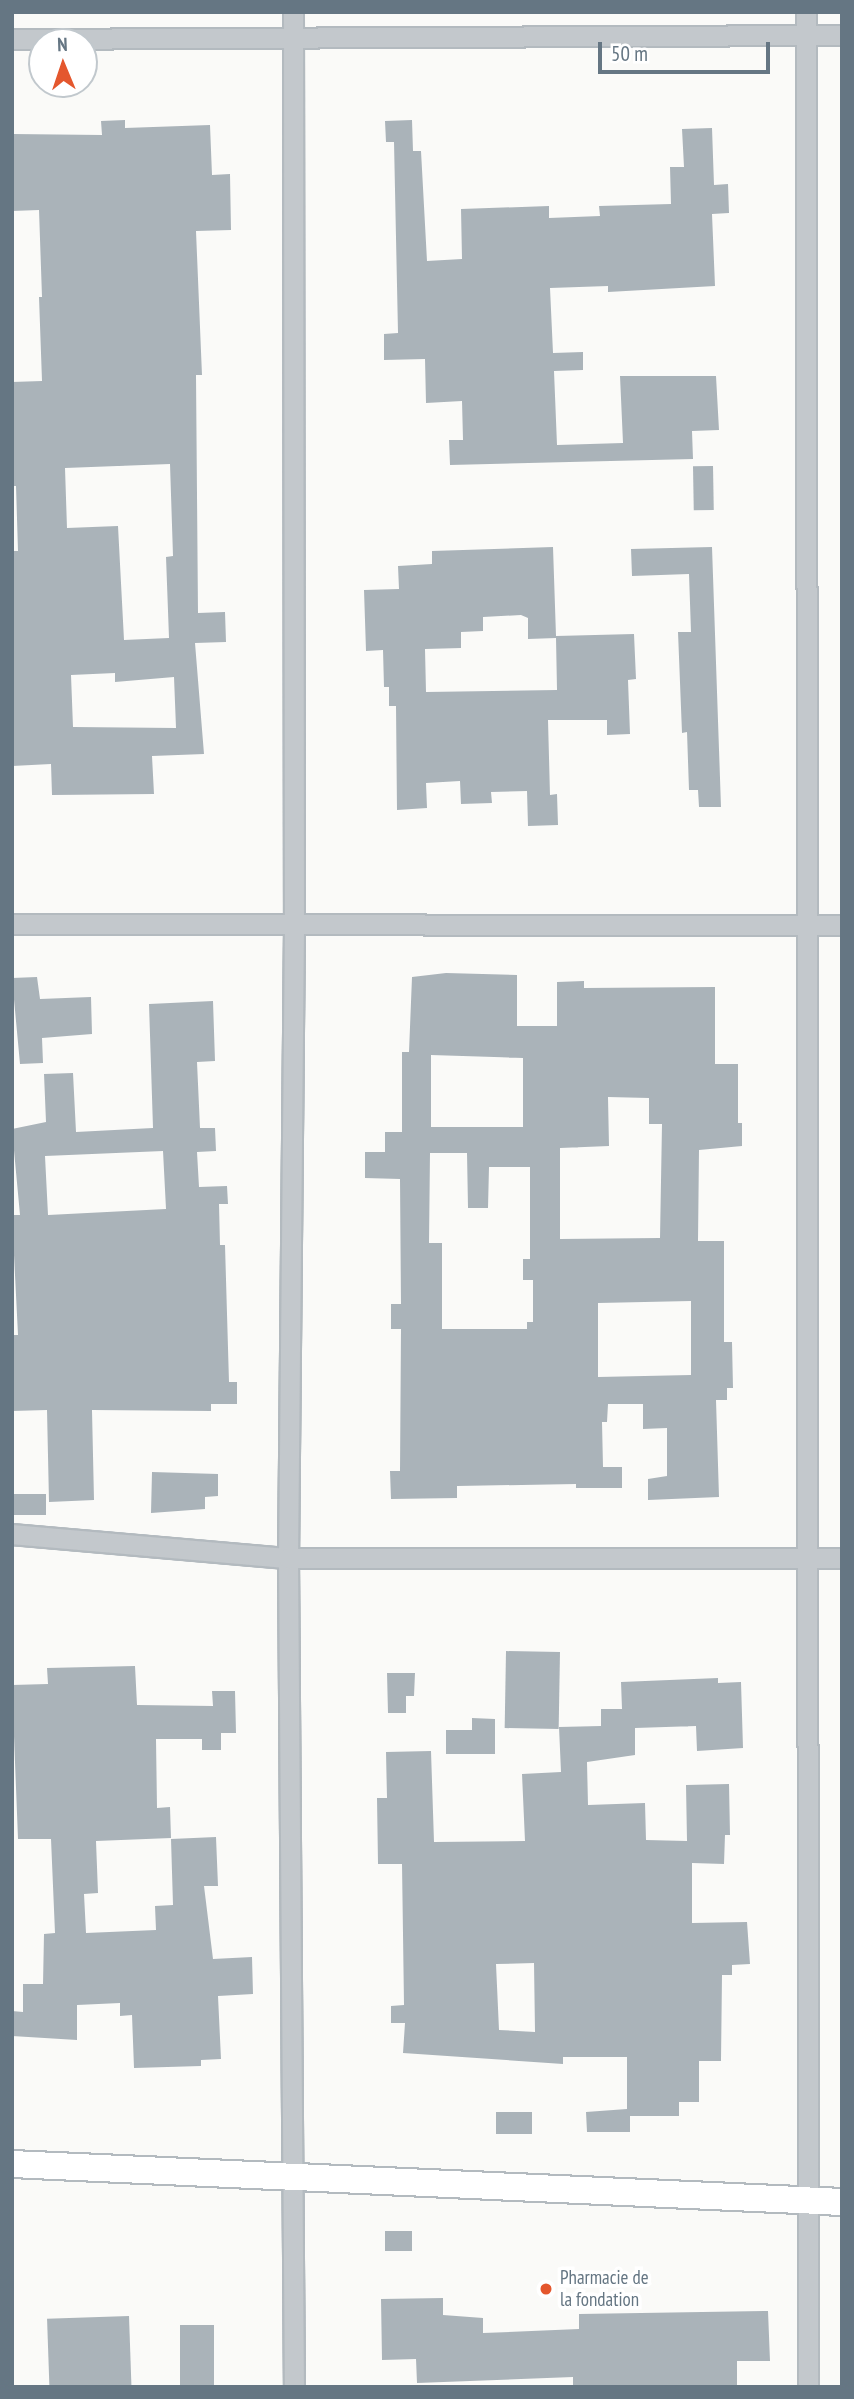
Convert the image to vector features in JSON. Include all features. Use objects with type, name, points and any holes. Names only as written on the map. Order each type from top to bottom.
[{"type":"main road","points":[[12,2164],[842,2202]]},
{"type":"street","points":[[293,12],[294,926],[288,1558],[294,2387]]},
{"type":"street","points":[[806,12],[808,2387]]},
{"type":"street","points":[[12,39],[842,35]]},
{"type":"street","points":[[12,924],[842,925]]},
{"type":"street","points":[[12,1534],[288,1558],[842,1558]]},
{"type":"building","points":[[125,120],[125,128],[210,125],[212,175],[230,174],[231,230],[196,231],[202,375],[196,375],[198,613],[225,612],[226,642],[195,643],[204,754],[152,756],[154,794],[52,795],[51,764],[12,766],[12,551],[18,551],[16,486],[12,486],[12,382],[42,381],[39,297],[42,297],[39,210],[12,211],[12,134],[102,135],[101,121]],"holes":[[[170,464],[173,556],[166,557],[169,638],[124,640],[118,526],[67,528],[65,468]],[[115,673],[115,682],[174,677],[176,728],[73,727],[71,675]]]},
{"type":"building","points":[[412,120],[413,151],[421,151],[427,261],[462,259],[461,209],[549,206],[549,218],[600,216],[599,206],[671,204],[670,167],[684,167],[682,129],[712,128],[714,185],[728,184],[729,213],[712,214],[715,286],[608,292],[608,286],[550,288],[553,353],[583,352],[583,370],[554,371],[557,445],[623,443],[620,376],[716,376],[719,430],[692,431],[693,459],[450,465],[449,440],[463,440],[462,401],[426,403],[425,359],[384,360],[384,334],[398,333],[394,142],[386,142],[385,121]]},
{"type":"building","points":[[693,466],[713,466],[714,510],[694,510]]},
{"type":"building","points":[[553,547],[556,636],[634,634],[636,679],[628,680],[630,734],[607,735],[607,720],[548,720],[550,795],[557,794],[558,825],[528,826],[527,791],[491,792],[492,803],[461,804],[460,781],[426,783],[427,808],[397,810],[396,706],[389,706],[389,687],[384,687],[383,650],[366,651],[364,590],[399,589],[398,566],[432,564],[432,551]],"holes":[[[521,615],[528,618],[528,639],[556,638],[557,690],[426,692],[425,649],[461,648],[461,632],[483,631],[483,617]]]},
{"type":"building","points":[[712,547],[721,807],[699,807],[698,790],[689,790],[687,732],[682,733],[678,632],[691,632],[689,574],[632,576],[631,549]]},
{"type":"building","points":[[446,973],[517,975],[517,1026],[557,1026],[557,982],[584,981],[584,988],[715,987],[715,1064],[738,1064],[738,1123],[742,1123],[742,1146],[699,1150],[698,1241],[724,1241],[724,1342],[732,1342],[733,1388],[727,1388],[727,1400],[716,1400],[719,1497],[648,1500],[648,1479],[667,1476],[667,1428],[643,1429],[643,1404],[608,1404],[607,1422],[602,1422],[603,1467],[622,1467],[622,1488],[576,1488],[576,1484],[457,1486],[457,1498],[391,1499],[390,1471],[400,1471],[401,1329],[391,1329],[391,1304],[401,1304],[400,1179],[365,1178],[365,1152],[385,1152],[385,1132],[402,1132],[402,1052],[409,1052],[412,977]],"holes":[[[431,1055],[523,1058],[523,1127],[431,1127]],[[608,1097],[649,1098],[649,1124],[662,1124],[660,1238],[560,1239],[560,1148],[609,1146]],[[430,1153],[467,1153],[468,1208],[488,1208],[489,1167],[530,1167],[530,1259],[523,1259],[523,1280],[533,1280],[533,1322],[527,1322],[527,1329],[442,1329],[442,1243],[429,1243]],[[691,1301],[691,1375],[598,1377],[598,1303]]]},
{"type":"building","points":[[37,977],[40,999],[91,997],[92,1034],[42,1038],[43,1063],[20,1064],[12,978]]},
{"type":"building","points":[[213,1001],[215,1061],[197,1062],[200,1128],[215,1128],[216,1151],[197,1152],[199,1187],[227,1186],[228,1204],[219,1204],[220,1245],[225,1245],[229,1382],[237,1382],[237,1404],[211,1404],[211,1411],[92,1410],[94,1500],[49,1502],[47,1410],[12,1411],[12,1335],[18,1335],[12,1215],[20,1215],[12,1129],[46,1122],[44,1074],[73,1073],[76,1132],[153,1128],[149,1004]],"holes":[[[163,1151],[166,1209],[48,1215],[45,1156]]]},
{"type":"building","points":[[152,1472],[218,1474],[218,1496],[205,1497],[205,1509],[151,1513]]},
{"type":"building","points":[[12,1494],[46,1494],[46,1515],[12,1515]]},
{"type":"building","points":[[506,1651],[560,1652],[559,1729],[505,1728]]},
{"type":"building","points":[[135,1666],[137,1705],[213,1706],[212,1691],[235,1691],[236,1733],[221,1733],[221,1750],[202,1750],[202,1739],[156,1739],[157,1808],[170,1807],[171,1838],[96,1841],[98,1893],[84,1894],[86,1933],[156,1930],[155,1906],[173,1905],[171,1839],[216,1837],[218,1886],[204,1886],[213,1959],[252,1957],[253,1994],[218,1996],[221,2059],[201,2060],[201,2066],[134,2068],[132,2015],[120,2016],[120,2003],[77,2005],[77,2040],[12,2036],[12,2011],[23,2012],[23,1984],[43,1984],[44,1934],[55,1933],[51,1839],[18,1839],[12,1685],[48,1684],[47,1668]]},
{"type":"building","points":[[387,1673],[415,1673],[414,1696],[406,1696],[406,1713],[388,1713]]},
{"type":"building","points":[[718,1678],[718,1683],[741,1682],[743,1748],[697,1751],[696,1726],[635,1728],[635,1755],[587,1762],[588,1805],[645,1803],[646,1840],[687,1841],[686,1785],[729,1784],[730,1835],[725,1835],[724,1864],[692,1863],[692,1923],[747,1922],[750,1964],[732,1965],[732,1975],[722,1975],[721,2061],[699,2061],[699,2102],[679,2102],[679,2116],[630,2116],[630,2132],[587,2132],[586,2112],[627,2109],[627,2057],[563,2057],[563,2064],[403,2053],[405,2023],[391,2023],[391,2006],[404,2005],[402,1864],[378,1864],[377,1798],[387,1798],[386,1752],[431,1751],[434,1842],[525,1841],[522,1774],[561,1772],[559,1727],[601,1726],[601,1709],[622,1709],[621,1682]],"holes":[[[534,1963],[535,2032],[499,2030],[496,1964]]]},
{"type":"building","points":[[472,1718],[495,1719],[495,1754],[446,1754],[446,1730],[472,1730]]},
{"type":"building","points":[[496,2112],[532,2112],[532,2134],[496,2134]]},
{"type":"building","points":[[385,2231],[412,2231],[412,2251],[385,2251]]},
{"type":"building","points":[[443,2298],[443,2315],[483,2318],[483,2333],[579,2329],[579,2314],[768,2311],[770,2361],[737,2361],[737,2387],[573,2387],[573,2377],[417,2383],[416,2359],[382,2360],[381,2299]]},
{"type":"building","points":[[129,2316],[131,2387],[49,2387],[47,2319]]},
{"type":"building","points":[[180,2325],[214,2325],[214,2387],[180,2387]]},
{"type":"place","name":"Pharmacie de la fondation","points":[[546,2289]]}]
